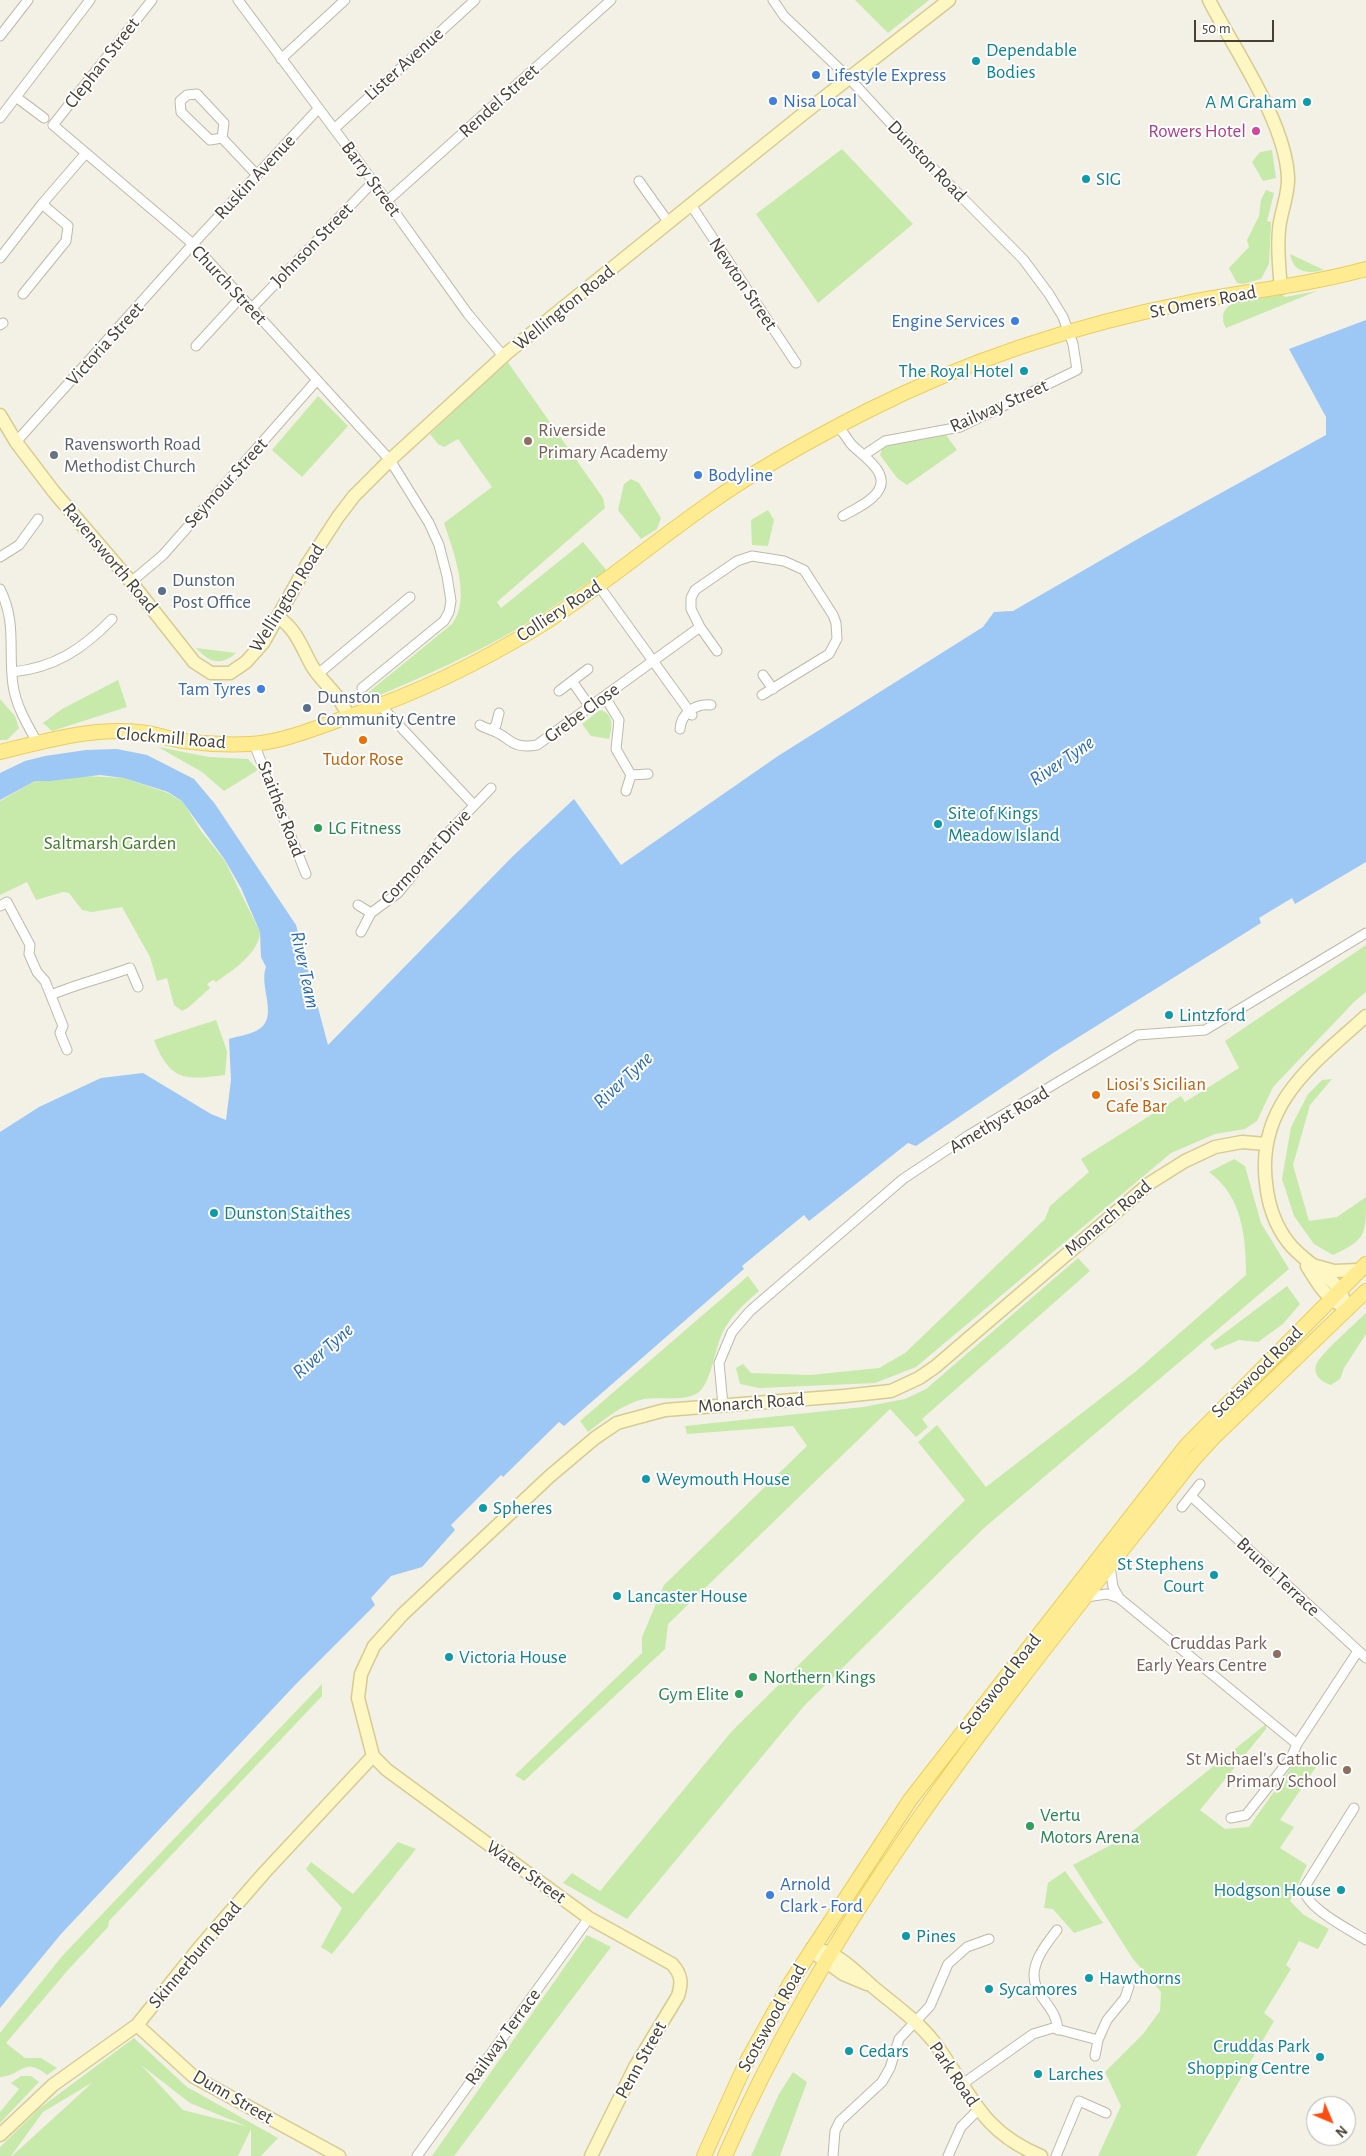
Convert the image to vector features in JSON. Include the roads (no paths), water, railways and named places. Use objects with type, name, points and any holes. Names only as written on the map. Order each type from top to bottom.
[{"type":"main road","points":[[1281,288],[1366,270]]},
{"type":"main road","name":"St Omers Road","points":[[838,426],[914,389],[968,367],[1068,332],[1188,302],[1281,288]]},
{"type":"main road","name":"Colliery Road","points":[[254,744],[284,738],[380,706],[438,680],[511,642],[599,586],[708,504],[761,470],[838,426]]},
{"type":"main road","name":"Clockmill Road","points":[[0,752],[37,742],[95,732],[138,731],[188,741],[254,744]]},
{"type":"main road","name":"Scotswood Road","points":[[704,2156],[757,2042],[812,1948],[910,1800],[1186,1446],[1363,1267]]},
{"type":"main road","name":"Scotswood Road","points":[[725,2156],[770,2059],[829,1959],[946,1780],[1110,1566],[1214,1438],[1366,1291]]},
{"type":"street","points":[[0,36],[28,0]]},
{"type":"street","points":[[0,118],[90,0]]},
{"type":"street","name":"Clephan Street","points":[[53,125],[152,0]]},
{"type":"street","name":"Barry Street","points":[[238,0],[374,182],[468,314],[504,357]]},
{"type":"street","points":[[281,59],[345,0]]},
{"type":"street","name":"Lister Avenue","points":[[334,129],[475,0]]},
{"type":"street","name":"Rendel Street","points":[[387,201],[611,0]]},
{"type":"street","name":"Dunston Road","points":[[773,0],[784,16],[849,78],[916,151],[1023,259],[1058,307],[1068,332]]},
{"type":"street","name":"Wellington Road","points":[[237,669],[254,654],[279,618],[308,563],[338,517],[354,496],[390,460],[504,357],[849,78],[949,0]]},
{"type":"street","name":"St Omers Road","points":[[1209,0],[1275,123],[1284,149],[1288,179],[1279,229],[1281,288]]},
{"type":"street","points":[[186,94],[197,94],[224,123],[222,138],[210,140],[181,112],[180,101],[186,94]]},
{"type":"street","points":[[16,97],[44,118]]},
{"type":"street","name":"Ruskin Avenue","points":[[193,244],[318,109]]},
{"type":"street","name":"Church Street","points":[[53,125],[193,244],[390,460],[436,536],[448,576],[450,609],[444,621],[362,688]]},
{"type":"street","points":[[222,138],[257,175]]},
{"type":"street","points":[[0,258],[42,204],[86,153]]},
{"type":"street","name":"Johnson Street","points":[[251,309],[374,182]]},
{"type":"street","points":[[639,182],[669,223]]},
{"type":"street","points":[[23,294],[66,241],[68,226],[42,204]]},
{"type":"street","name":"Newton Street","points":[[691,205],[796,363]]},
{"type":"street","name":"Victoria Street","points":[[16,442],[193,244]]},
{"type":"street","points":[[196,346],[241,297]]},
{"type":"street","name":"Railway Street","points":[[864,454],[884,441],[960,427],[1078,370],[1068,332]]},
{"type":"street","name":"Seymour Street","points":[[131,582],[163,555],[317,380]]},
{"type":"street","name":"Ravensworth Road","points":[[0,415],[16,442],[54,492],[200,667],[218,674],[237,669]]},
{"type":"street","points":[[838,426],[853,446],[864,454],[879,472],[880,485],[872,498],[843,516]]},
{"type":"street","points":[[0,557],[19,545],[38,519]]},
{"type":"street","points":[[716,651],[700,627],[691,608],[692,594],[737,561],[752,556],[784,561],[804,570],[833,615],[837,639],[829,654],[762,695]]},
{"type":"street","points":[[599,586],[691,713]]},
{"type":"street","points":[[0,590],[8,608],[12,626],[12,672],[18,704],[37,742]]},
{"type":"street","points":[[318,674],[410,597]]},
{"type":"street","points":[[279,618],[294,631],[318,674],[343,703],[348,717]]},
{"type":"street","points":[[12,672],[40,667],[68,656],[95,637],[112,619]]},
{"type":"street","name":"Grebe Close","points":[[480,725],[492,730],[510,742],[530,746],[537,745],[700,627]]},
{"type":"street","points":[[558,691],[588,669]]},
{"type":"street","points":[[763,675],[773,689]]},
{"type":"street","points":[[572,681],[590,707]]},
{"type":"street","points":[[605,697],[619,720],[616,749],[631,775],[626,791]]},
{"type":"street","points":[[680,729],[683,718],[702,704],[711,705]]},
{"type":"street","name":"Cormorant Drive","points":[[380,706],[474,805]]},
{"type":"street","points":[[492,730],[496,725],[499,713]]},
{"type":"street","name":"Staithes Road","points":[[254,744],[306,874]]},
{"type":"street","points":[[631,775],[648,774]]},
{"type":"street","name":"Cormorant Drive","points":[[361,932],[371,913],[398,893],[440,841],[491,788]]},
{"type":"street","points":[[4,904],[30,945],[29,954],[37,972],[45,981],[63,1026],[60,1033],[67,1050]]},
{"type":"street","points":[[358,905],[371,913]]},
{"type":"street","name":"Amethyst Road","points":[[723,1404],[718,1363],[732,1332],[750,1311],[903,1179],[969,1135],[1137,1035],[1205,1030],[1366,933]]},
{"type":"street","points":[[51,994],[130,968],[138,987]]},
{"type":"street","points":[[1348,1309],[1288,1242],[1276,1222],[1267,1196],[1266,1144],[1278,1108],[1291,1088],[1366,1016]]},
{"type":"street","name":"Monarch Road","points":[[373,1756],[358,1698],[361,1674],[374,1646],[403,1614],[550,1476],[617,1423],[665,1410],[879,1393],[911,1382],[934,1367],[1150,1183],[1185,1161],[1215,1147],[1242,1142],[1266,1144]]},
{"type":"street","points":[[1307,1261],[1334,1271],[1363,1267]]},
{"type":"street","points":[[1182,1506],[1200,1484]]},
{"type":"street","name":"Brunel Terrace","points":[[1191,1496],[1366,1658]]},
{"type":"street","points":[[1110,1566],[1113,1587],[1119,1598]]},
{"type":"street","points":[[1086,1598],[1107,1594],[1119,1598],[1297,1744]]},
{"type":"street","points":[[1231,1818],[1246,1815],[1291,1758],[1297,1744],[1358,1651]]},
{"type":"street","name":"Water Street","points":[[373,1756],[387,1770],[589,1918],[672,1964]]},
{"type":"street","name":"Skinnerburn Road","points":[[0,2135],[53,2085],[137,2025],[199,1948],[251,1888],[373,1756]]},
{"type":"street","points":[[1354,1808],[1304,1888],[1304,1895],[1313,1905],[1366,1940]]},
{"type":"street","name":"Railway Terrace","points":[[417,2156],[589,1918]]},
{"type":"street","points":[[1057,1930],[1044,1946],[1036,1965],[1035,1984],[1057,2016],[1058,2030]]},
{"type":"street","points":[[833,2156],[835,2132],[840,2122],[882,2082],[890,2068],[898,2038],[934,2000],[948,1964],[967,1947],[989,1939]]},
{"type":"street","name":"Park Road","points":[[812,1948],[829,1959],[856,1970],[872,1986],[916,2021],[934,2042],[978,2110],[1002,2134],[1020,2148],[1041,2156]]},
{"type":"street","name":"Penn Street","points":[[591,2156],[635,2068],[678,1996],[681,1979],[679,1972],[672,1964]]},
{"type":"street","points":[[1095,2056],[1098,2040],[1107,2020],[1125,1998],[1129,1986]]},
{"type":"street","name":"Dunn Street","points":[[137,2025],[194,2077],[339,2156]]},
{"type":"street","points":[[961,2085],[1033,2034],[1053,2028],[1098,2040]]},
{"type":"street","points":[[1056,2156],[1079,2101],[1106,2113]]},
{"type":"street","points":[[948,2156],[961,2127],[978,2110]]},
{"type":"water","points":[[1366,320],[1366,862],[1295,904],[1292,898],[1259,918],[1261,923],[1053,1053],[916,1146],[908,1143],[809,1221],[804,1215],[742,1266],[744,1269],[564,1426],[559,1422],[503,1477],[501,1475],[451,1525],[455,1530],[422,1567],[391,1576],[371,1598],[375,1605],[296,1684],[61,1934],[0,2008],[0,1132],[39,1107],[101,1078],[143,1073],[211,1114],[226,1120],[231,1080],[229,1039],[250,1034],[263,1026],[267,1019],[268,1011],[264,975],[266,967],[261,957],[260,932],[241,888],[225,860],[182,801],[168,792],[124,778],[100,775],[35,781],[0,800],[0,773],[25,761],[45,756],[86,750],[117,749],[147,755],[194,779],[215,804],[296,925],[328,1045],[513,856],[574,799],[621,865],[778,756],[983,627],[994,612],[1013,611],[1143,536],[1326,435],[1326,417],[1289,349]]},
{"type":"place","name":"Dependable Bodies","points":[[976,61]]},
{"type":"place","name":"Lifestyle Express","points":[[816,75]]},
{"type":"place","name":"Nisa Local","points":[[773,101]]},
{"type":"place","name":"A M Graham","points":[[1307,102]]},
{"type":"place","name":"Rowers Hotel","points":[[1256,131]]},
{"type":"place","name":"SIG","points":[[1086,179]]},
{"type":"place","name":"Engine Services","points":[[1015,321]]},
{"type":"place","name":"The Royal Hotel","points":[[1024,371]]},
{"type":"place","name":"Riverside Primary Academy","points":[[528,441]]},
{"type":"place","name":"Ravensworth Road Methodist Church","points":[[54,455]]},
{"type":"place","name":"Bodyline","points":[[698,475]]},
{"type":"place","name":"Dunston Post Office","points":[[162,591]]},
{"type":"place","name":"Tam Tyres","points":[[261,689]]},
{"type":"place","name":"Dunston Community Centre","points":[[307,708]]},
{"type":"place","name":"Tudor Rose","points":[[363,740]]},
{"type":"place","name":"Site of Kings Meadow Island","points":[[938,824]]},
{"type":"place","name":"LG Fitness","points":[[318,828]]},
{"type":"place","name":"Lintzford","points":[[1169,1015]]},
{"type":"place","name":"Liosi's Sicilian Cafe Bar","points":[[1096,1095]]},
{"type":"place","name":"Dunston Staithes","points":[[214,1213]]},
{"type":"place","name":"Weymouth House","points":[[646,1479]]},
{"type":"place","name":"Spheres","points":[[483,1508]]},
{"type":"place","name":"St Stephens Court","points":[[1214,1575]]},
{"type":"place","name":"Lancaster House","points":[[617,1596]]},
{"type":"place","name":"Cruddas Park Early Years Centre","points":[[1277,1654]]},
{"type":"place","name":"Victoria House","points":[[449,1657]]},
{"type":"place","name":"Northern Kings","points":[[753,1677]]},
{"type":"place","name":"Gym Elite","points":[[739,1694]]},
{"type":"place","name":"St Michael's Catholic Primary School","points":[[1347,1770]]},
{"type":"place","name":"Vertu Motors Arena","points":[[1030,1826]]},
{"type":"place","name":"Hodgson House","points":[[1341,1890]]},
{"type":"place","name":"Arnold Clark - Ford","points":[[770,1895]]},
{"type":"place","name":"Pines","points":[[906,1936]]},
{"type":"place","name":"Hawthorns","points":[[1089,1978]]},
{"type":"place","name":"Sycamores","points":[[989,1989]]},
{"type":"place","name":"Cedars","points":[[849,2051]]},
{"type":"place","name":"Cruddas Park Shopping Centre","points":[[1320,2057]]},
{"type":"place","name":"Larches","points":[[1038,2074]]},
{"type":"water label","name":"River Tyne","points":[[1062,761]]},
{"type":"water label","name":"River Team","points":[[305,970]]},
{"type":"water label","name":"River Tyne","points":[[623,1080]]},
{"type":"water label","name":"River Tyne","points":[[323,1351]]},
{"type":"park label","name":"Saltmarsh Garden","points":[[110,843]]}]
